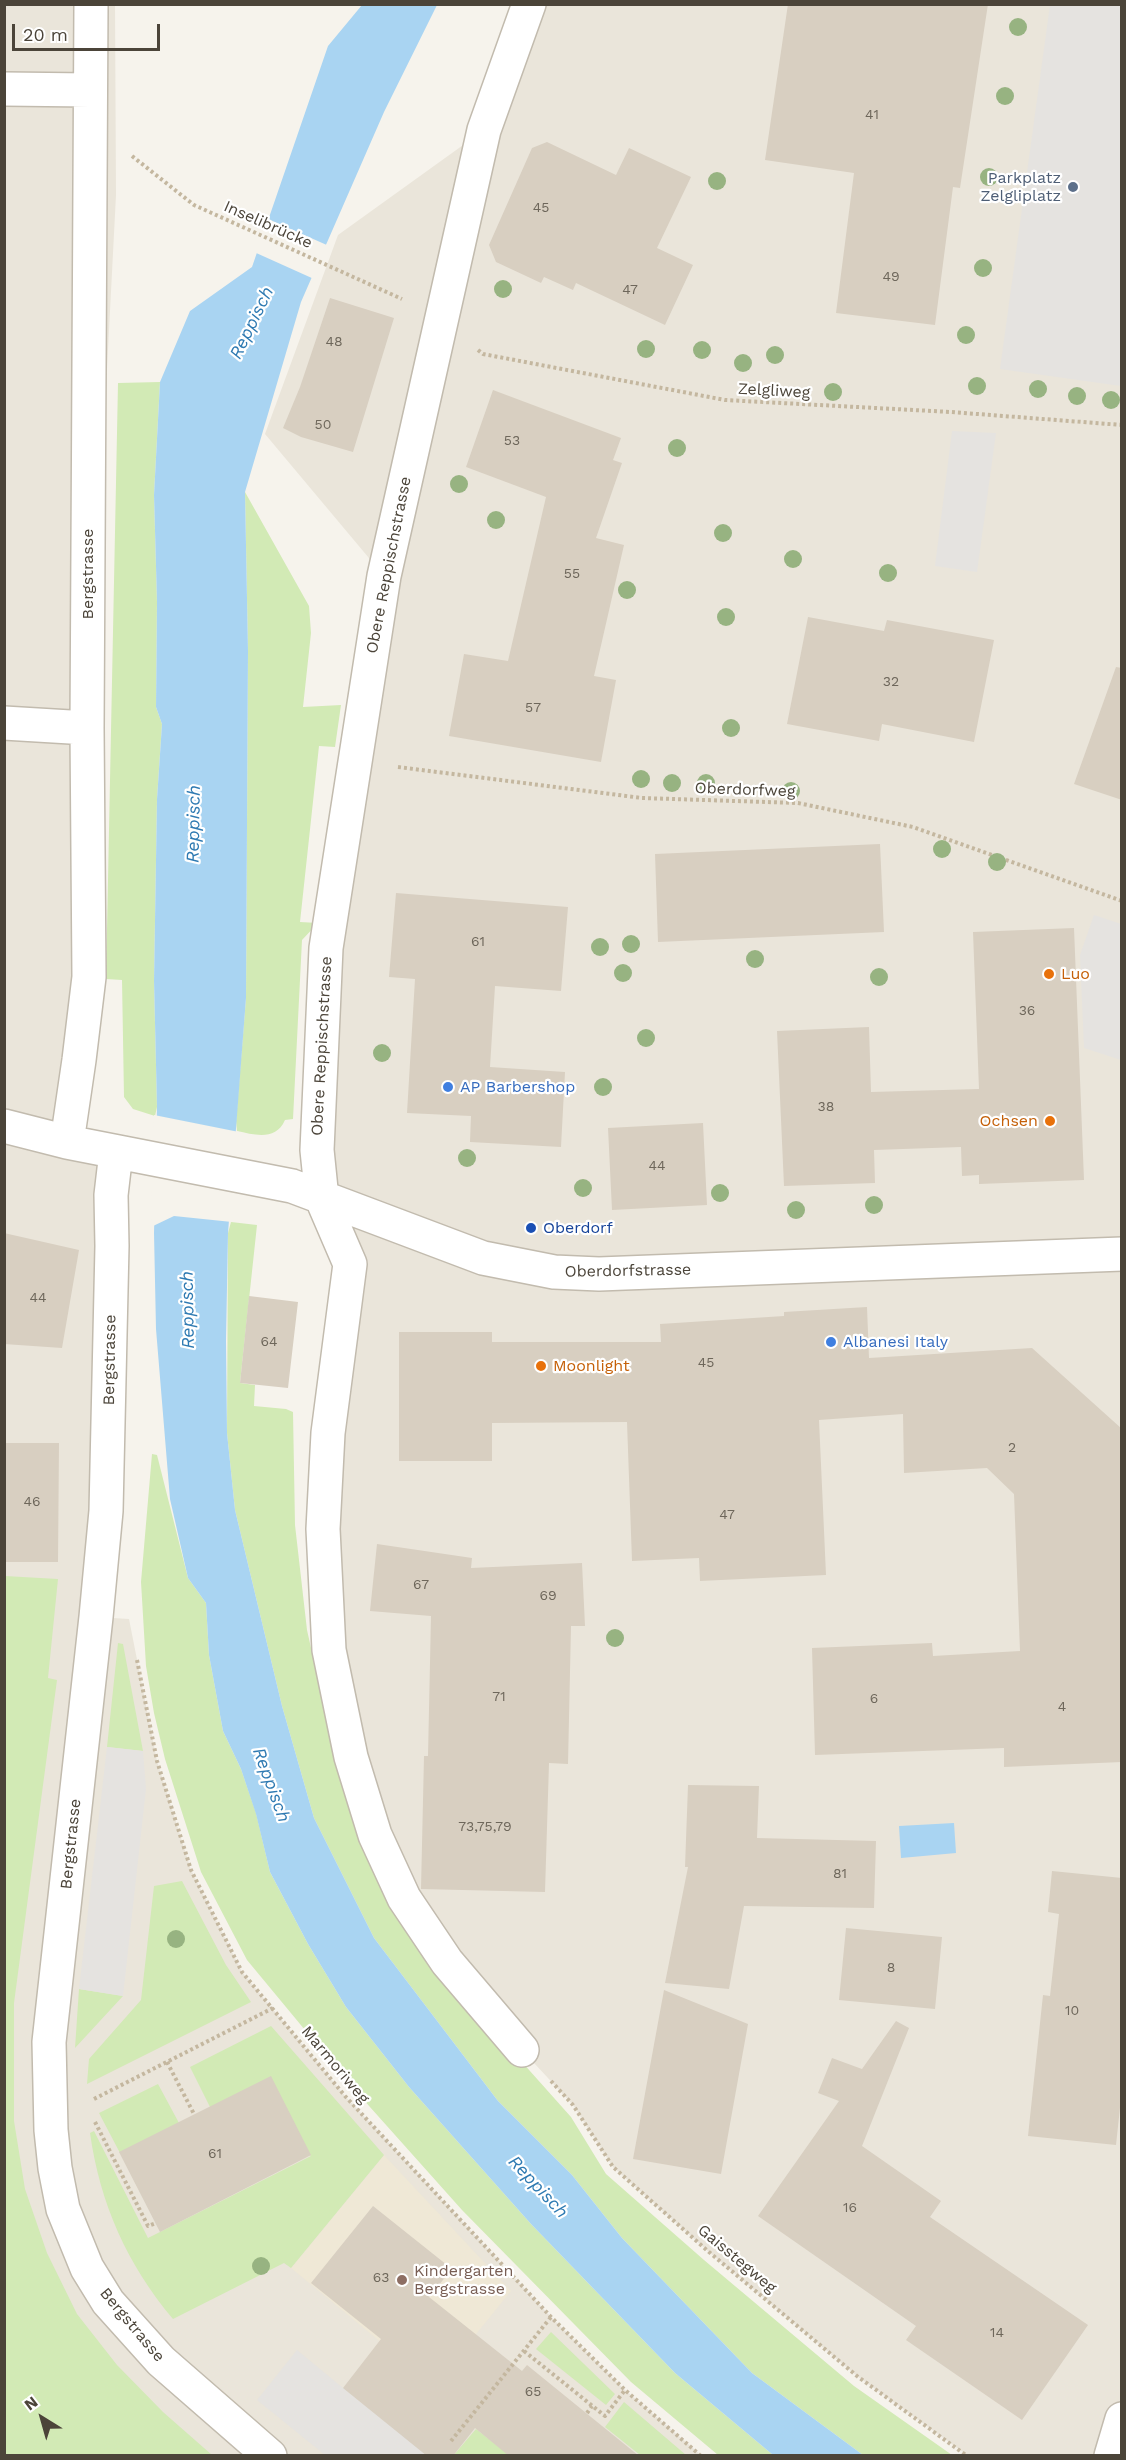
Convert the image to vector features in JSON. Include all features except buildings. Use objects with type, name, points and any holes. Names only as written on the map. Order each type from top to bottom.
[{"type":"street","name":"Bergstrasse","points":[[67,1142],[88,977],[91,4]]},
{"type":"street","name":"Obere Reppischstrasse","points":[[522,2050],[447,1962],[404,1898],[375,1835],[351,1757],[329,1650],[322,1529],[328,1433],[350,1264],[322,1199],[317,1150],[326,948],[384,576],[484,130],[529,4]]},
{"type":"street","points":[[4,90],[90,90]]},
{"type":"street","points":[[4,723],[87,728]]},
{"type":"street","name":"Oberdorfstrasse","points":[[4,1126],[129,1155],[292,1186],[483,1258],[554,1272],[599,1274],[1122,1254]]},
{"type":"street","name":"Bergstrasse","points":[[129,1155],[111,1195],[112,1258],[106,1510],[49,2042],[51,2121],[63,2209],[87,2268],[108,2302],[161,2361],[270,2456]]},
{"type":"street","points":[[1111,2456],[1122,2419]]},
{"type":"path","name":"Inselibrücke","points":[[90,156],[134,156],[171,189],[194,205],[412,303],[440,322]]},
{"type":"path","name":"Zelgliweg","points":[[440,322],[483,354],[725,400],[951,412],[1122,425]]},
{"type":"path","name":"Oberdorfweg","points":[[355,762],[642,798],[798,803],[913,827],[1122,901]]},
{"type":"path","name":"Marmoriweg","points":[[135,1652],[157,1761],[191,1870],[242,1972],[353,2105],[551,2317],[625,2390],[701,2456]]},
{"type":"path","points":[[51,2121],[273,2008]]},
{"type":"path","name":"Gaisstegweg","points":[[522,2050],[573,2105],[613,2167],[709,2252],[857,2376],[968,2456]]},
{"type":"path","points":[[167,2062],[194,2114]]},
{"type":"path","points":[[86,2104],[148,2226],[156,2223]]},
{"type":"path","points":[[451,2441],[551,2317]]},
{"type":"path","points":[[524,2350],[606,2416],[625,2390]]},
{"type":"path","points":[[587,2413],[592,2406]]},
{"type":"shaded area","points":[[115,4],[116,195],[67,1142],[116,1152],[97,1617],[129,1619],[157,1761],[191,1870],[242,1972],[345,2096],[551,2317],[625,2390],[701,2455],[5,2456],[4,5]]},
{"type":"shaded area","points":[[529,5],[1121,5],[1121,2455],[967,2455],[857,2376],[709,2252],[613,2167],[573,2105],[522,2050],[404,1898],[329,1650],[350,1265],[317,1150],[384,576],[265,434],[338,235],[484,130]]},
{"type":"shaded area","name":"Parkplatz Zelgliplatz","points":[[1050,5],[1121,5],[1121,386],[1000,369]]},
{"type":"shaded area","points":[[952,431],[996,433],[977,572],[935,566]]},
{"type":"shaded area","points":[[1094,915],[1121,924],[1121,1060],[1084,1048],[1080,955]]},
{"type":"shaded area","points":[[107,1747],[143,1751],[146,1789],[123,1996],[79,1989]]},
{"type":"shaded area","name":"Kindergarten Bergstrasse","points":[[384,2155],[511,2291],[434,2386],[291,2268]]},
{"type":"shaded area","points":[[297,2350],[427,2455],[325,2455],[257,2400]]},
{"type":"green space","points":[[160,382],[154,495],[157,602],[156,707],[162,724],[157,799],[154,981],[157,1107],[155,1116],[133,1109],[124,1097],[122,980],[106,979],[118,383]]},
{"type":"green space","points":[[245,492],[309,606],[311,633],[303,707],[341,705],[335,747],[319,746],[300,922],[318,923],[302,940],[293,1119],[285,1120],[276,1131],[264,1135],[237,1131],[236,1121],[246,998],[248,651]]},
{"type":"green space","points":[[231,1222],[257,1225],[240,1383],[255,1385],[254,1406],[286,1409],[293,1412],[295,1525],[307,1630],[338,1769],[439,1969],[571,2117],[606,2174],[854,2386],[952,2455],[863,2455],[752,2373],[622,2238],[572,2175],[498,2101],[374,1938],[314,1818],[282,1706],[235,1510],[227,1433],[228,1233]]},
{"type":"green space","points":[[152,1454],[157,1455],[188,1578],[206,1603],[209,1655],[223,1731],[241,1769],[256,1813],[270,1872],[308,1944],[346,2007],[409,2087],[531,2224],[675,2373],[773,2455],[718,2455],[631,2382],[462,2210],[353,2088],[247,1960],[201,1872],[165,1759],[154,1713],[146,1666],[141,1582]]},
{"type":"green space","points":[[5,1576],[58,1579],[48,1678],[57,1680],[14,2003],[14,2121],[25,2189],[47,2253],[77,2314],[117,2365],[163,2412],[212,2455],[5,2455]]},
{"type":"green space","points":[[118,1643],[123,1644],[143,1751],[107,1747]]},
{"type":"green space","points":[[182,1881],[226,1965],[251,2002],[87,2084],[89,2059],[141,2000],[154,1886]]},
{"type":"green space","points":[[79,1989],[123,1996],[75,2048]]},
{"type":"green space","points":[[271,2026],[384,2155],[291,2268],[284,2263],[173,2319],[142,2277],[118,2232],[101,2184],[90,2133],[94,2131],[148,2238],[311,2156],[210,2107],[190,2067]]},
{"type":"green space","points":[[158,2084],[179,2123],[120,2153],[99,2113]]},
{"type":"green space","points":[[551,2332],[615,2394],[606,2405],[536,2349]]},
{"type":"green space","points":[[624,2402],[686,2455],[640,2455],[605,2427]]},
{"type":"green space","points":[[476,2429],[509,2455],[453,2456]]},
{"type":"water","name":"Reppisch","points":[[362,5],[437,5],[384,112],[301,302],[245,492],[248,651],[246,998],[228,1233],[226,1341],[227,1433],[235,1510],[282,1706],[314,1818],[374,1938],[498,2101],[572,2175],[622,2238],[752,2373],[863,2455],[773,2455],[675,2373],[531,2224],[409,2087],[346,2007],[308,1944],[270,1872],[256,1814],[241,1769],[223,1731],[209,1655],[206,1603],[188,1578],[170,1499],[156,1329],[154,1233],[157,1107],[154,981],[157,799],[162,724],[156,707],[157,602],[154,495],[160,382],[190,311],[252,267],[328,46]]},
{"type":"water","points":[[954,1823],[956,1853],[901,1858],[899,1826]]},
{"type":"pier","points":[[266,218],[329,246],[314,279],[254,252]]},
{"type":"pier","points":[[154,1115],[239,1132],[232,1222],[174,1216],[151,1227]]},
{"type":"place","name":"Parkplatz Zelgliplatz","points":[[1073,187]]},
{"type":"place","name":"Luo","points":[[1049,974]]},
{"type":"place","name":"AP Barbershop","points":[[448,1087]]},
{"type":"place","name":"Ochsen","points":[[1050,1121]]},
{"type":"place","name":"Oberdorf","points":[[531,1228]]},
{"type":"place","name":"Albanesi Italy","points":[[831,1342]]},
{"type":"place","name":"Moonlight","points":[[541,1366]]},
{"type":"place","name":"Kindergarten Bergstrasse","points":[[402,2280]]}]
